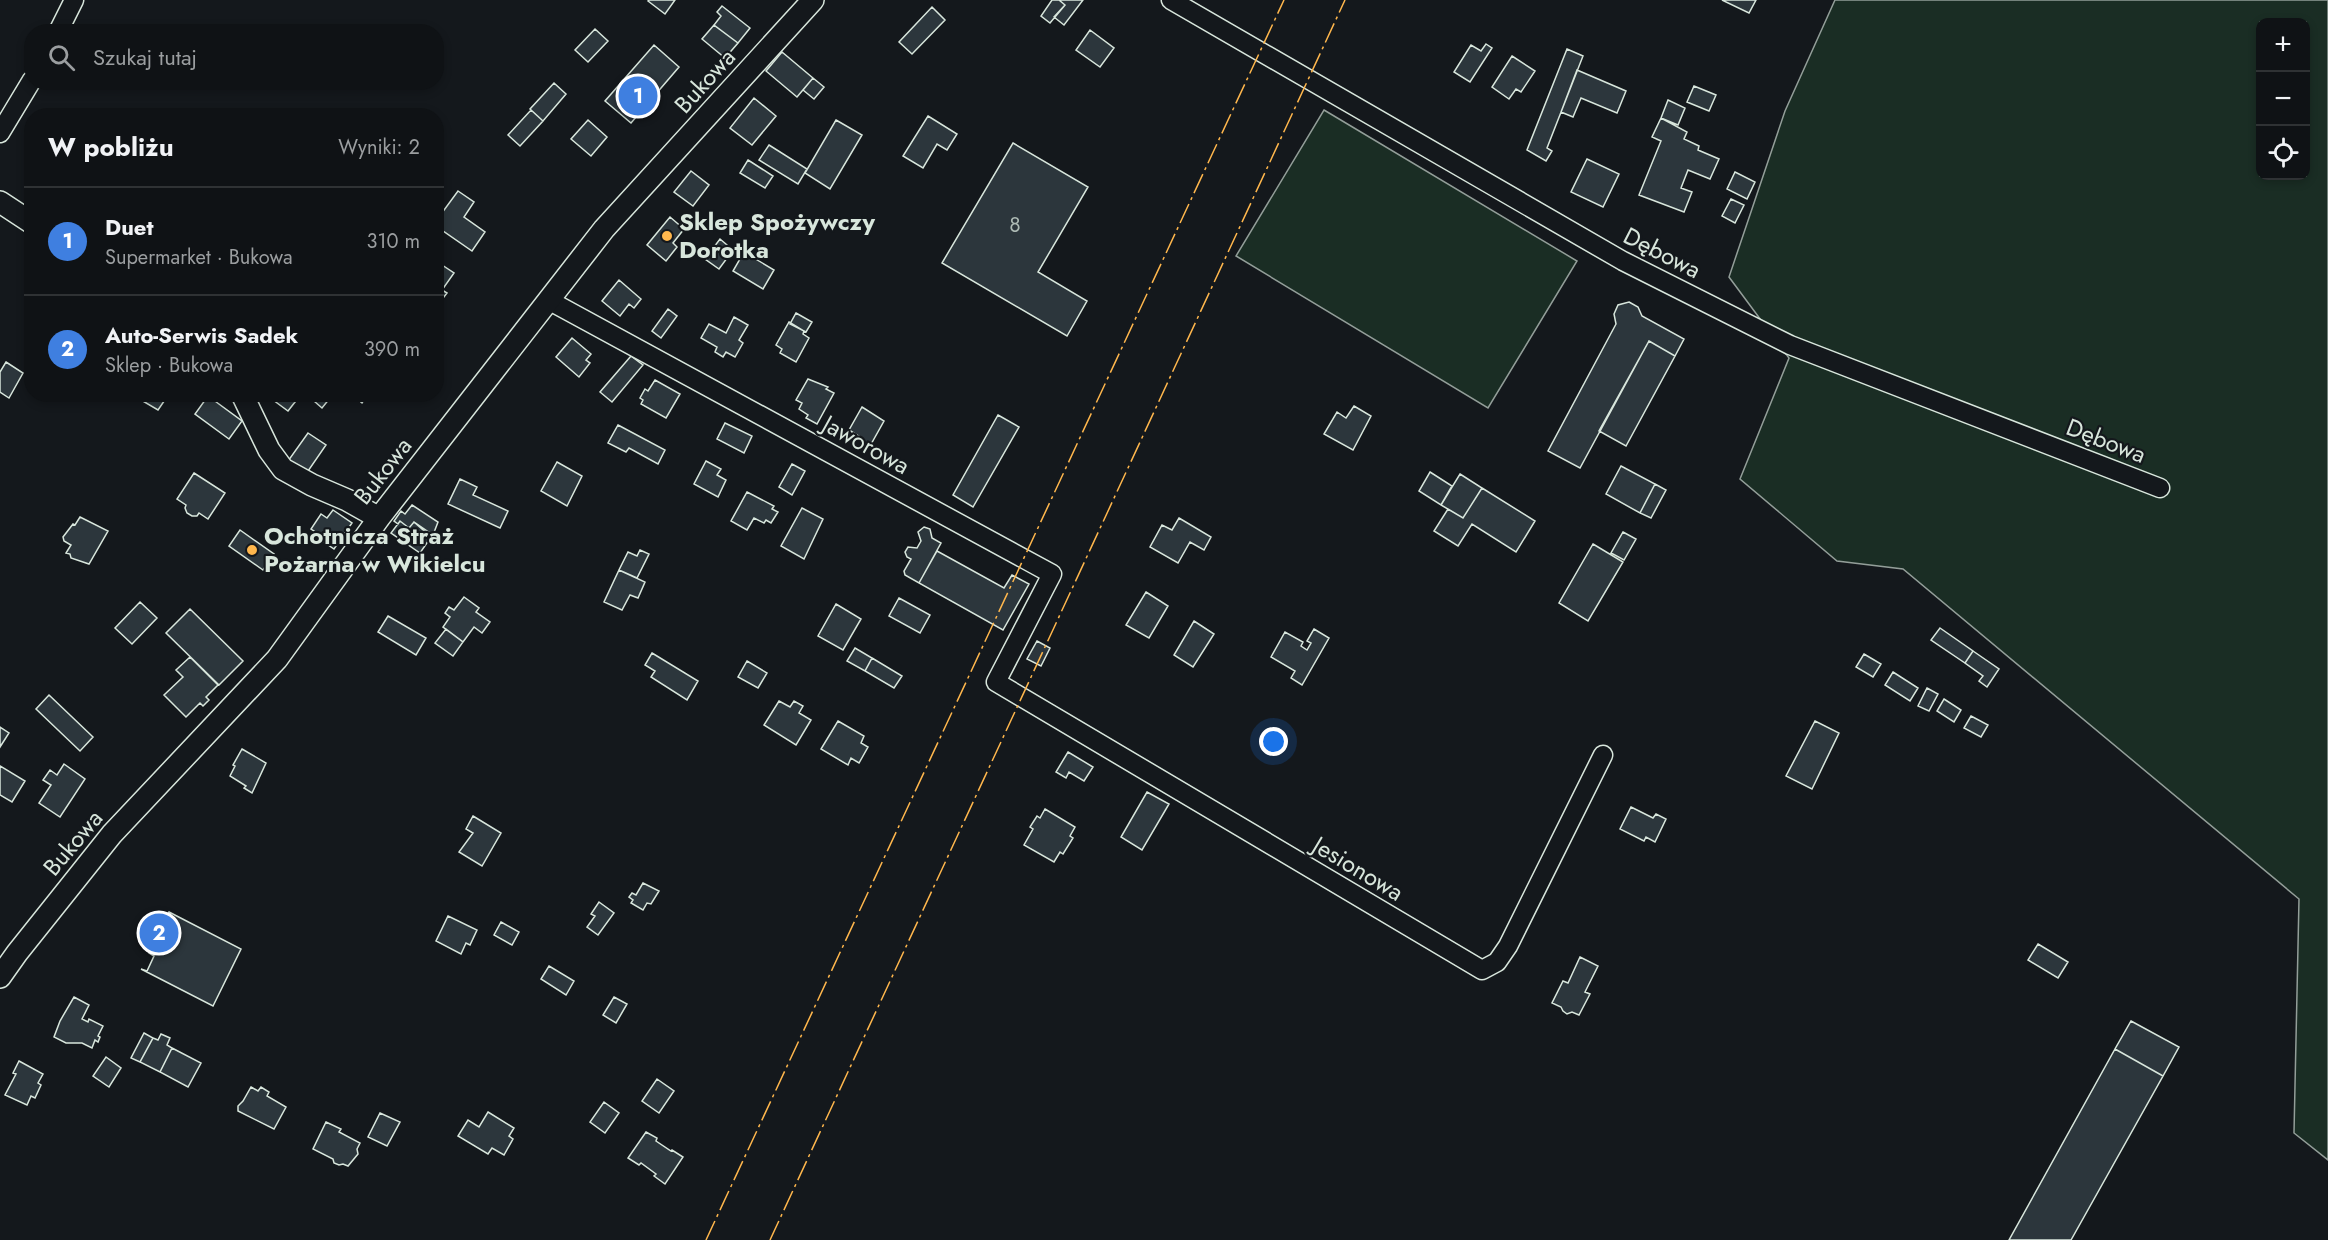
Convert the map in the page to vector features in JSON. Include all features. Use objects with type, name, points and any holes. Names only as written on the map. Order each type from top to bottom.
[{"type":"street","points":[[62,24],[74,0]]},
{"type":"street","name":"Bukowa","points":[[0,977],[22,945],[112,834],[277,659],[379,518],[604,229],[813,0]]},
{"type":"street","name":"Dębowa","points":[[1171,0],[1623,261],[1790,345],[2160,488]]},
{"type":"street","points":[[0,133],[26,90]]},
{"type":"street","points":[[0,202],[24,218]]},
{"type":"street","name":"Jaworowa","points":[[550,301],[1052,574],[996,682]]},
{"type":"street","points":[[246,402],[269,450],[283,469],[379,518]]},
{"type":"street","name":"Jesionowa","points":[[996,682],[1482,970],[1497,962],[1508,946],[1603,755]]},
{"type":"green space","points":[[1835,0],[2328,0],[2328,1160],[2294,1133],[2299,899],[1903,569],[1837,561],[1740,479],[1789,358],[1729,277],[1785,111]]},
{"type":"green space","points":[[1324,110],[1577,261],[1488,408],[1236,256]]},
{"type":"building","points":[[649,0],[675,0],[665,14]]},
{"type":"building","points":[[1052,0],[1059,0],[1065,5],[1050,23],[1041,16]]},
{"type":"building","points":[[1059,0],[1083,0],[1064,25],[1054,17],[1065,5]]},
{"type":"building","points":[[1722,0],[1756,0],[1749,13]]},
{"type":"building","points":[[722,6],[750,28],[738,43],[714,25],[721,16],[717,12]]},
{"type":"building","points":[[932,7],[945,20],[912,54],[899,42]]},
{"type":"building","points":[[714,25],[738,43],[725,58],[702,39]]},
{"type":"building","points":[[595,29],[608,41],[588,62],[575,50]]},
{"type":"building","points":[[1090,30],[1114,48],[1100,67],[1076,50]]},
{"type":"building","points":[[1486,44],[1492,48],[1470,82],[1454,72],[1471,45],[1481,51]]},
{"type":"building","points":[[654,45],[679,67],[631,123],[605,101]]},
{"type":"building","points":[[1567,49],[1583,56],[1547,148],[1552,151],[1546,161],[1527,150]]},
{"type":"building","points":[[782,52],[813,78],[797,97],[766,71]]},
{"type":"building","points":[[1512,56],[1535,71],[1521,92],[1516,89],[1509,99],[1492,87]]},
{"type":"building","points":[[1577,70],[1626,91],[1617,113],[1581,98],[1573,117],[1561,112]]},
{"type":"building","points":[[813,78],[824,87],[814,99],[803,90]]},
{"type":"building","points":[[554,83],[566,94],[543,121],[530,109]]},
{"type":"building","points":[[1694,86],[1716,95],[1709,111],[1687,102]]},
{"type":"building","points":[[754,98],[776,116],[752,145],[730,128]]},
{"type":"building","points":[[1668,100],[1685,108],[1678,125],[1661,118]]},
{"type":"building","points":[[531,110],[543,121],[520,146],[508,135]]},
{"type":"building","points":[[928,116],[957,134],[947,150],[937,144],[923,168],[903,156]]},
{"type":"building","points":[[1661,118],[1687,132],[1684,139],[1699,146],[1698,150],[1719,159],[1710,179],[1688,170],[1681,188],[1692,192],[1684,212],[1639,195],[1661,141],[1652,137]]},
{"type":"building","points":[[588,120],[607,137],[591,156],[571,139]]},
{"type":"building","points":[[836,120],[862,135],[830,189],[805,173]]},
{"type":"building","points":[[1013,143],[1088,187],[1038,272],[1087,301],[1067,336],[942,263]]},
{"type":"building","points":[[769,145],[807,169],[798,184],[759,160]]},
{"type":"building","points":[[1587,159],[1619,174],[1603,207],[1571,192]]},
{"type":"building","points":[[748,160],[773,176],[765,188],[740,173]]},
{"type":"building","points":[[691,171],[709,185],[693,206],[674,192]]},
{"type":"building","points":[[1735,172],[1755,182],[1747,199],[1727,189]]},
{"type":"building","points":[[458,191],[474,202],[464,217],[485,232],[472,251],[444,232],[444,210]]},
{"type":"building","points":[[1731,199],[1744,205],[1735,223],[1722,216]]},
{"type":"building","name":"Sklep Spożywczy Dorotka","points":[[670,217],[684,229],[673,243],[677,247],[666,261],[647,245]]},
{"type":"building","points":[[720,239],[733,250],[719,269],[705,259]]},
{"type":"building","points":[[744,252],[774,270],[763,289],[733,271]]},
{"type":"building","points":[[444,266],[454,273],[444,287]]},
{"type":"building","points":[[619,280],[641,299],[634,308],[629,304],[620,316],[602,301]]},
{"type":"building","points":[[1629,302],[1638,307],[1642,316],[1684,339],[1675,356],[1649,341],[1580,468],[1548,451],[1616,324],[1614,314],[1618,305]]},
{"type":"building","points":[[668,309],[677,316],[661,338],[652,331]]},
{"type":"building","points":[[796,313],[812,322],[806,332],[790,324]]},
{"type":"building","points":[[734,317],[748,325],[739,340],[743,343],[735,357],[726,352],[723,357],[715,352],[717,347],[701,338],[709,324],[726,333]]},
{"type":"building","points":[[789,322],[804,331],[803,334],[809,338],[796,362],[780,353],[782,349],[776,345]]},
{"type":"building","points":[[572,338],[591,354],[586,360],[590,363],[579,377],[556,357]]},
{"type":"building","points":[[1649,341],[1675,356],[1626,446],[1599,431]]},
{"type":"building","points":[[631,356],[643,365],[612,402],[600,392]]},
{"type":"building","points":[[6,362],[23,373],[9,398],[0,392],[0,372]]},
{"type":"building","points":[[808,379],[828,387],[826,389],[834,393],[817,424],[806,418],[808,415],[799,409],[802,403],[796,400]]},
{"type":"building","points":[[655,380],[680,394],[666,418],[641,404],[643,400],[640,398],[645,389],[648,391]]},
{"type":"building","points":[[144,402],[164,402],[158,410]]},
{"type":"building","points":[[204,402],[216,402],[242,421],[229,439],[195,414]]},
{"type":"building","points":[[276,402],[295,402],[288,411]]},
{"type":"building","points":[[315,402],[327,402],[322,408]]},
{"type":"building","points":[[1354,406],[1371,416],[1353,450],[1324,434],[1337,412],[1346,418]]},
{"type":"building","points":[[862,407],[884,421],[870,446],[849,430]]},
{"type":"building","points":[[998,415],[1019,427],[973,507],[953,495]]},
{"type":"building","points":[[725,423],[752,436],[744,453],[717,439]]},
{"type":"building","points":[[618,425],[665,450],[658,464],[629,448],[626,452],[608,443]]},
{"type":"building","points":[[308,433],[326,445],[306,474],[288,461]]},
{"type":"building","points":[[706,461],[721,469],[717,475],[726,480],[718,497],[694,484]]},
{"type":"building","points":[[557,462],[582,476],[567,506],[541,491]]},
{"type":"building","points":[[792,464],[805,471],[792,495],[779,487]]},
{"type":"building","points":[[1621,466],[1655,484],[1640,513],[1606,494]]},
{"type":"building","points":[[1430,472],[1452,486],[1441,505],[1419,491]]},
{"type":"building","points":[[194,473],[225,493],[208,519],[199,513],[197,516],[192,516],[187,513],[186,505],[177,499]]},
{"type":"building","points":[[1460,474],[1482,488],[1463,518],[1441,505]]},
{"type":"building","points":[[460,479],[477,487],[473,495],[508,511],[500,528],[448,504]]},
{"type":"building","points":[[1655,484],[1666,490],[1651,518],[1640,513]]},
{"type":"building","points":[[1482,488],[1535,521],[1516,552],[1472,524],[1458,546],[1434,531],[1448,509],[1463,518]]},
{"type":"building","points":[[747,492],[774,506],[772,509],[778,512],[771,523],[766,520],[764,523],[754,518],[747,530],[731,521]]},
{"type":"building","points":[[412,505],[438,522],[433,535],[414,522],[409,528],[400,521],[398,524],[394,521],[401,511],[405,514]]},
{"type":"building","points":[[802,508],[823,519],[804,559],[781,546]]},
{"type":"building","points":[[333,510],[352,523],[334,549],[315,536],[317,533],[311,529],[321,514],[327,518]]},
{"type":"building","points":[[80,517],[108,531],[89,564],[71,558],[70,554],[66,553],[71,545],[64,541],[63,537]]},
{"type":"building","points":[[1179,518],[1211,537],[1204,550],[1190,542],[1178,563],[1150,547],[1162,525],[1172,530]]},
{"type":"building","points":[[400,521],[409,528],[414,522],[431,537],[420,553],[391,533]]},
{"type":"building","points":[[924,527],[930,529],[932,538],[941,543],[919,583],[905,575],[904,571],[911,559],[905,552],[908,547],[917,548],[921,541],[918,532]]},
{"type":"building","name":"Ochotnicza Straż Pożarna w Wikielcu","points":[[240,530],[274,554],[263,570],[229,546]]},
{"type":"building","points":[[1623,532],[1636,539],[1624,560],[1611,553]]},
{"type":"building","points":[[1593,544],[1623,562],[1588,621],[1559,603]]},
{"type":"building","points":[[640,550],[649,554],[637,578],[619,570],[628,552],[637,556]]},
{"type":"building","points":[[937,551],[1004,588],[1012,575],[1029,584],[1003,630],[919,583]]},
{"type":"building","points":[[619,570],[645,582],[638,598],[630,595],[622,610],[604,602]]},
{"type":"building","points":[[1146,592],[1168,606],[1149,638],[1126,625]]},
{"type":"building","points":[[464,597],[479,608],[476,612],[490,622],[482,633],[474,627],[463,642],[443,627],[450,617],[445,613],[449,607],[454,610]]},
{"type":"building","points":[[899,598],[930,615],[920,633],[889,616]]},
{"type":"building","points":[[140,602],[157,618],[132,644],[115,628]]},
{"type":"building","points":[[836,604],[861,619],[843,650],[818,636]]},
{"type":"building","points":[[190,609],[243,661],[219,685],[166,633]]},
{"type":"building","points":[[388,616],[426,638],[416,655],[378,632]]},
{"type":"building","points":[[1194,621],[1214,634],[1193,667],[1174,655]]},
{"type":"building","points":[[1940,628],[1973,651],[1965,663],[1931,640]]},
{"type":"building","points":[[446,629],[463,642],[453,656],[435,643]]},
{"type":"building","points":[[1314,629],[1329,638],[1302,685],[1291,678],[1295,671],[1271,657],[1285,632],[1303,642],[1301,646],[1307,650],[1311,643],[1307,641]]},
{"type":"building","points":[[1037,641],[1050,648],[1041,666],[1027,659]]},
{"type":"building","points":[[855,648],[872,658],[865,671],[847,661]]},
{"type":"building","points":[[1973,651],[1999,669],[1987,687],[1979,681],[1983,676],[1965,663]]},
{"type":"building","points":[[652,653],[698,681],[687,700],[651,677],[655,671],[645,665]]},
{"type":"building","points":[[1864,654],[1881,664],[1873,677],[1856,667]]},
{"type":"building","points":[[190,657],[218,685],[206,697],[209,700],[203,706],[200,703],[186,717],[164,695],[183,677],[176,670]]},
{"type":"building","points":[[872,658],[902,676],[894,688],[865,671]]},
{"type":"building","points":[[747,661],[767,673],[758,688],[738,677]]},
{"type":"building","points":[[1893,672],[1918,688],[1910,701],[1885,685]]},
{"type":"building","points":[[1927,688],[1938,694],[1929,711],[1918,706]]},
{"type":"building","points":[[49,695],[93,737],[80,751],[36,709]]},
{"type":"building","points":[[1944,699],[1961,710],[1954,722],[1937,711]]},
{"type":"building","points":[[779,701],[790,707],[794,701],[803,706],[799,713],[811,720],[796,745],[764,725]]},
{"type":"building","points":[[1971,716],[1988,725],[1981,737],[1964,728]]},
{"type":"building","points":[[838,721],[864,736],[861,743],[868,747],[859,763],[851,758],[848,765],[821,749]]},
{"type":"building","points":[[1815,721],[1839,733],[1812,789],[1786,776]]},
{"type":"building","points":[[0,727],[9,733],[0,747]]},
{"type":"building","points":[[242,749],[266,763],[252,793],[244,788],[246,786],[230,776]]},
{"type":"building","points":[[1068,752],[1093,767],[1084,781],[1069,772],[1066,778],[1056,772]]},
{"type":"building","points":[[64,764],[85,779],[60,817],[39,803],[51,785],[43,780],[50,770],[57,775]]},
{"type":"building","points":[[0,766],[25,781],[12,802],[0,795]]},
{"type":"building","points":[[1147,792],[1169,804],[1142,850],[1121,837]]},
{"type":"building","points":[[1631,807],[1653,818],[1656,814],[1666,819],[1655,842],[1646,837],[1644,841],[1620,829]]},
{"type":"building","points":[[1045,809],[1075,827],[1070,836],[1073,838],[1063,854],[1060,852],[1054,862],[1024,845],[1033,829],[1030,827],[1037,816],[1040,818]]},
{"type":"building","points":[[473,816],[501,833],[482,866],[459,852],[473,833],[466,829]]},
{"type":"building","points":[[643,883],[659,891],[651,904],[647,903],[643,910],[631,903],[633,900],[629,897],[632,893],[636,895]]},
{"type":"building","points":[[599,902],[614,913],[598,935],[587,927],[595,916],[591,914]]},
{"type":"building","points":[[169,912],[241,949],[213,1006],[141,969],[147,971],[154,956],[149,953]]},
{"type":"building","points":[[448,916],[477,930],[470,945],[466,943],[461,954],[436,941]]},
{"type":"building","points":[[501,922],[519,932],[512,945],[494,935]]},
{"type":"building","points":[[2038,944],[2068,962],[2058,978],[2028,960]]},
{"type":"building","points":[[1580,957],[1598,966],[1585,992],[1590,994],[1579,1015],[1572,1012],[1567,1014],[1561,1007],[1552,1003],[1563,981],[1568,983]]},
{"type":"building","points":[[549,966],[574,981],[566,995],[541,979]]},
{"type":"building","points":[[74,997],[89,1005],[82,1019],[88,1022],[89,1019],[103,1026],[98,1042],[95,1040],[92,1048],[82,1043],[66,1043],[54,1037]]},
{"type":"building","points":[[614,997],[627,1004],[616,1023],[603,1015]]},
{"type":"building","points":[[2131,1021],[2179,1047],[2163,1076],[2115,1049]]},
{"type":"building","points":[[144,1033],[153,1038],[140,1062],[131,1058]]},
{"type":"building","points":[[161,1034],[170,1038],[167,1045],[172,1048],[160,1072],[140,1062],[153,1038],[158,1040]]},
{"type":"building","points":[[172,1048],[201,1063],[188,1087],[160,1072]]},
{"type":"building","points":[[2115,1049],[2163,1076],[2071,1240],[2009,1240]]},
{"type":"building","points":[[106,1057],[121,1068],[109,1087],[93,1076]]},
{"type":"building","points":[[19,1061],[43,1074],[38,1083],[41,1085],[35,1098],[31,1096],[27,1105],[5,1095],[16,1074],[13,1073]]},
{"type":"building","points":[[657,1079],[674,1091],[659,1113],[642,1101]]},
{"type":"building","points":[[251,1087],[258,1091],[261,1087],[269,1092],[267,1096],[286,1107],[274,1129],[238,1111],[238,1106]]},
{"type":"building","points":[[604,1102],[619,1113],[605,1133],[590,1122]]},
{"type":"building","points":[[488,1112],[514,1128],[509,1136],[513,1139],[504,1155],[492,1148],[488,1154],[458,1136],[468,1120],[479,1127]]},
{"type":"building","points":[[380,1113],[400,1122],[387,1146],[368,1137]]},
{"type":"building","points":[[326,1122],[341,1129],[339,1132],[360,1143],[357,1149],[358,1154],[348,1166],[334,1163],[333,1159],[313,1149]]},
{"type":"building","points":[[646,1132],[657,1138],[656,1141],[683,1157],[665,1184],[641,1163],[639,1165],[628,1158]]},
{"type":"power","points":[[706,1240],[1284,0]]},
{"type":"power","points":[[770,1240],[1345,0]]},
{"type":"place","name":"Duet","points":[[638,96]]},
{"type":"place","name":"Sklep Spożywczy Dorotka","points":[[667,236]]},
{"type":"place","name":"Ochotnicza Straż Pożarna w Wikielcu","points":[[252,550]]},
{"type":"place","name":"Auto-Serwis Sadek","points":[[159,933]]}]
